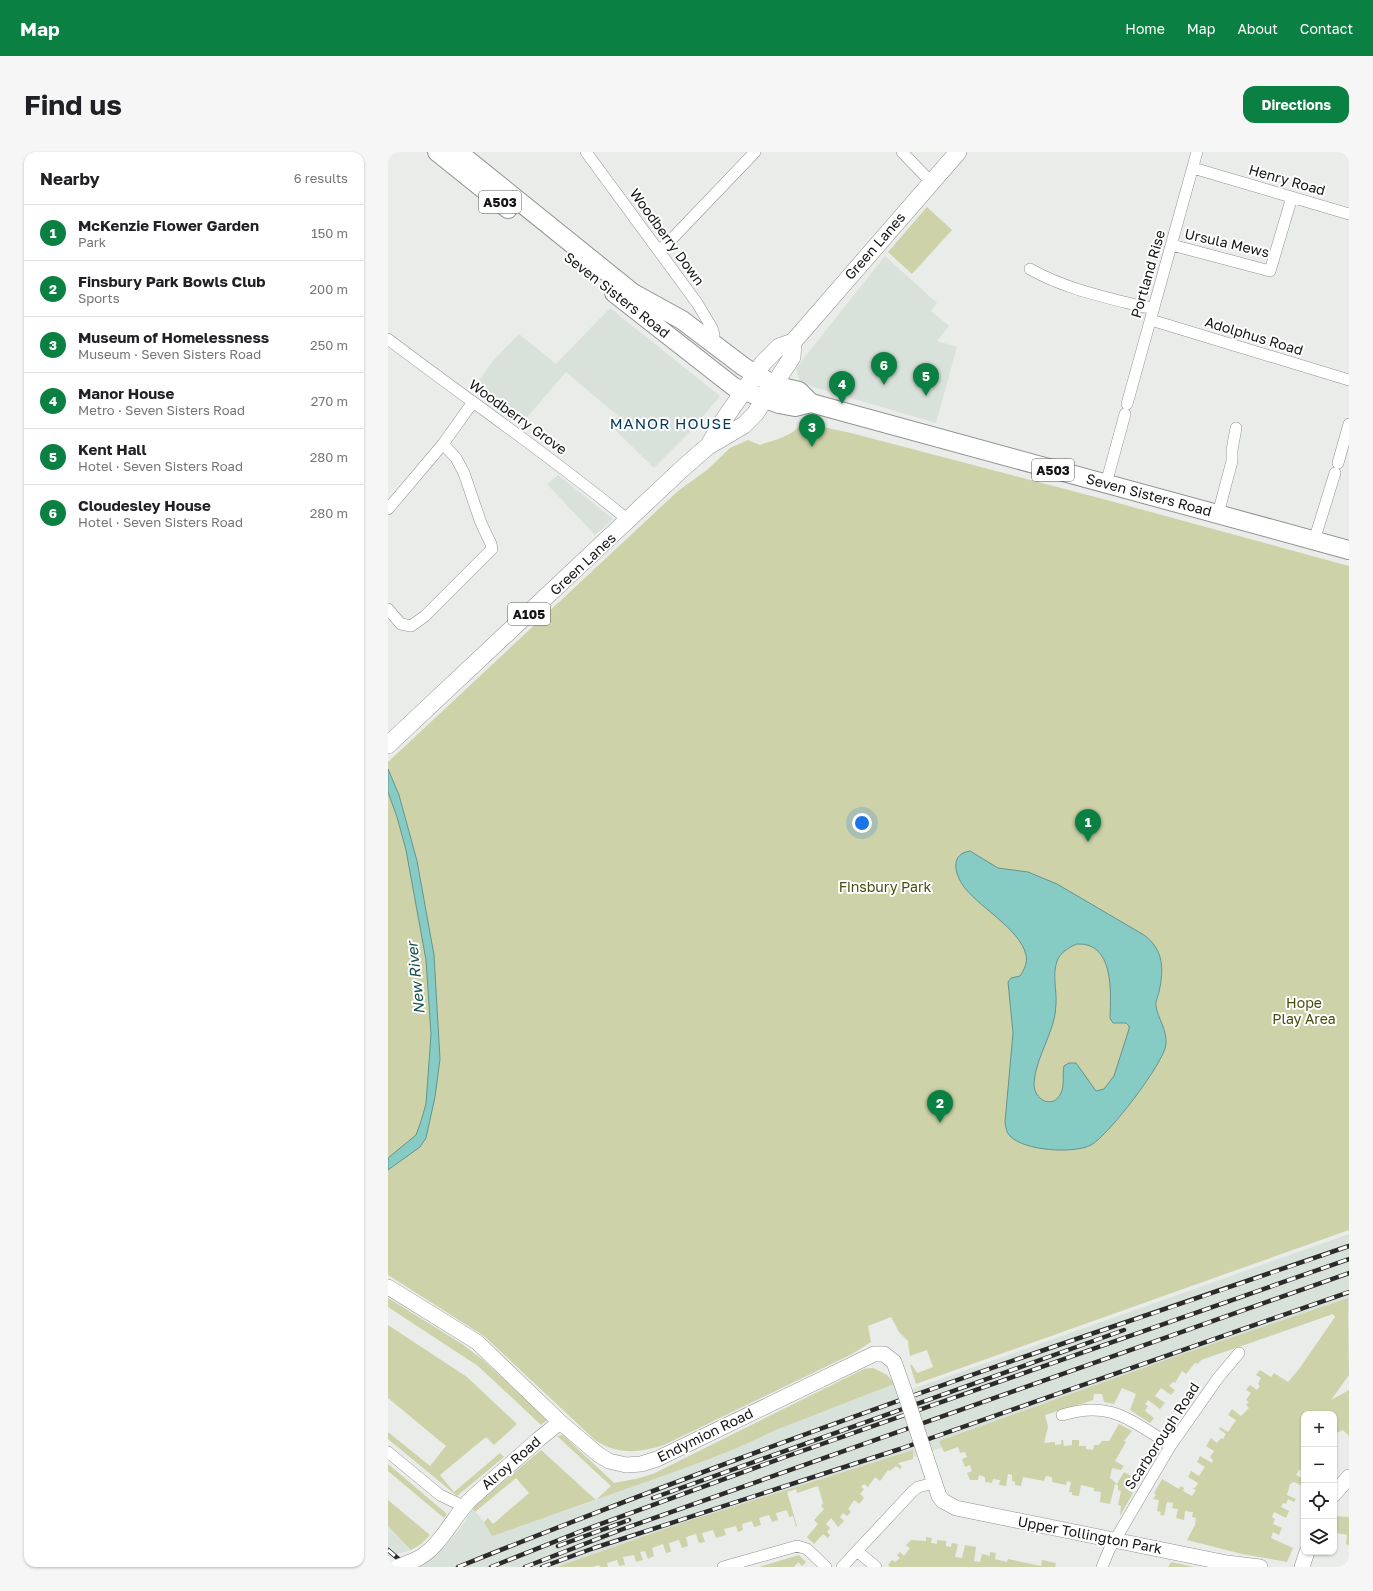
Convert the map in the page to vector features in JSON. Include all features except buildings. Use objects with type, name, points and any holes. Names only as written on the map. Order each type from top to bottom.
[{"type":"highway","name":"Seven Sisters Road","points":[[437,152],[734,387],[744,391],[769,393],[796,407],[811,403],[1349,550]]},
{"type":"highway","name":"Seven Sisters Road","points":[[458,152],[633,293],[682,320],[755,374],[769,393]]},
{"type":"main road","name":"Green Lanes","points":[[707,447],[763,363],[779,347],[793,342],[958,152]]},
{"type":"main road","name":"Green Lanes","points":[[388,745],[707,447],[744,425],[769,393],[792,357],[793,342]]},
{"type":"main road","name":"Endymion Road","points":[[388,1287],[477,1342],[560,1422],[598,1455],[609,1461],[626,1464],[641,1464],[657,1459],[871,1355],[884,1354],[894,1362],[934,1483]]},
{"type":"main road","name":"Alroy Road","points":[[398,1567],[422,1557],[434,1546],[463,1506],[560,1422]]},
{"type":"main road","points":[[1337,1491],[1349,1477]]},
{"type":"main road","name":"Upper Tollington Park","points":[[934,1483],[943,1501],[956,1508],[1227,1563],[1260,1567]]},
{"type":"main road","points":[[1302,1567],[1306,1555]]},
{"type":"street","name":"Woodberry Down","points":[[587,152],[697,303],[712,328],[714,335],[710,342]]},
{"type":"street","points":[[658,250],[667,244],[756,152]]},
{"type":"street","points":[[902,152],[932,182]]},
{"type":"street","name":"Portland Rise","points":[[1106,484],[1197,152]]},
{"type":"street","name":"Henry Road","points":[[1192,168],[1349,214]]},
{"type":"street","name":"Ursula Mews","points":[[1172,245],[1270,271],[1292,197]]},
{"type":"street","points":[[1030,269],[1049,280],[1069,287],[1144,307],[1154,308]]},
{"type":"street","name":"Adolphus Road","points":[[1151,320],[1349,380]]},
{"type":"street","name":"Woodberry Grove","points":[[388,339],[473,402],[512,428],[628,520]]},
{"type":"street","points":[[388,509],[442,444],[473,402]]},
{"type":"street","points":[[1314,541],[1349,424]]},
{"type":"street","points":[[1218,514],[1232,461],[1232,450],[1236,428]]},
{"type":"street","points":[[388,609],[401,624],[411,626],[425,616],[492,549],[481,523],[464,472],[456,458],[442,444]]},
{"type":"street","name":"Scarborough Road","points":[[1102,1567],[1116,1540],[1171,1446],[1218,1378],[1239,1353]]},
{"type":"street","points":[[1062,1415],[1088,1408],[1107,1410],[1122,1416],[1171,1446]]},
{"type":"street","points":[[388,1452],[440,1495],[463,1506]]},
{"type":"street","points":[[842,1567],[912,1492],[918,1487],[934,1483]]},
{"type":"street","points":[[724,1567],[802,1546],[826,1567]]},
{"type":"street","points":[[858,1551],[876,1567]]},
{"type":"shaded area","points":[[885,256],[937,303],[931,311],[949,326],[937,341],[957,347],[936,423],[800,383],[796,368]]},
{"type":"shaded area","points":[[610,308],[720,396],[689,433],[654,468],[610,425],[618,416],[566,372],[521,424],[473,390],[491,363],[519,334],[556,364]]},
{"type":"shaded area","points":[[558,475],[613,519],[595,535],[547,484]]},
{"type":"shaded area","points":[[1349,1234],[1349,1311],[1333,1314],[1102,1394],[1094,1394],[1093,1400],[1086,1403],[1056,1411],[913,1457],[913,1459],[796,1489],[567,1567],[416,1567],[437,1555],[465,1522],[472,1508],[488,1526],[493,1535],[596,1500],[614,1483],[653,1474],[864,1369],[873,1368],[887,1375],[892,1380],[898,1394]]},
{"type":"shaded area","points":[[388,1526],[390,1528],[411,1550],[388,1557]]},
{"type":"green space","points":[[927,207],[952,230],[912,274],[888,252]]},
{"type":"green space","name":"Finsbury Park","points":[[799,422],[851,433],[1103,499],[1349,566],[1349,1230],[916,1384],[910,1365],[912,1365],[917,1373],[933,1367],[927,1350],[910,1356],[909,1342],[899,1332],[891,1317],[868,1326],[871,1342],[852,1354],[664,1445],[646,1450],[620,1450],[603,1445],[595,1440],[484,1336],[388,1275],[388,762],[678,491],[707,470],[730,448],[748,440],[760,445],[782,438],[796,429],[800,425]]},
{"type":"green space","points":[[388,1298],[462,1344],[483,1360],[547,1420],[541,1425],[478,1366],[388,1307]]},
{"type":"green space","points":[[1348,1298],[1349,1375],[1331,1400],[1349,1390],[1349,1436],[1343,1430],[1337,1433],[1337,1411],[1301,1411],[1301,1471],[1299,1470],[1296,1475],[1301,1478],[1301,1486],[1294,1482],[1290,1484],[1287,1495],[1296,1499],[1294,1502],[1288,1499],[1286,1504],[1283,1503],[1281,1507],[1289,1511],[1286,1518],[1274,1512],[1272,1517],[1275,1519],[1273,1524],[1282,1528],[1279,1535],[1273,1532],[1271,1538],[1293,1548],[1287,1562],[1242,1554],[1187,1540],[1195,1525],[1196,1518],[1192,1517],[1193,1512],[1185,1511],[1184,1520],[1176,1518],[1178,1509],[1172,1508],[1173,1503],[1167,1502],[1164,1516],[1160,1515],[1161,1512],[1157,1511],[1159,1500],[1153,1499],[1156,1495],[1154,1493],[1162,1479],[1179,1489],[1181,1486],[1184,1488],[1183,1491],[1192,1496],[1196,1490],[1192,1488],[1195,1488],[1198,1483],[1188,1477],[1191,1471],[1199,1476],[1205,1467],[1197,1462],[1200,1456],[1212,1463],[1213,1460],[1210,1457],[1214,1451],[1206,1446],[1211,1438],[1217,1443],[1221,1438],[1223,1439],[1226,1434],[1219,1429],[1220,1427],[1228,1432],[1236,1420],[1228,1415],[1232,1409],[1241,1416],[1249,1408],[1246,1405],[1249,1402],[1246,1400],[1251,1393],[1246,1390],[1250,1385],[1257,1390],[1260,1386],[1258,1384],[1261,1378],[1256,1375],[1260,1370],[1271,1377],[1274,1373],[1288,1382],[1299,1369],[1335,1317],[1333,1314],[1201,1360],[1198,1364],[1195,1363],[1186,1374],[1182,1371],[1175,1383],[1173,1382],[1169,1386],[1175,1390],[1171,1395],[1161,1388],[1155,1396],[1165,1403],[1160,1409],[1148,1400],[1145,1404],[1148,1406],[1145,1411],[1154,1418],[1150,1423],[1130,1410],[1136,1394],[1122,1388],[1114,1404],[1104,1402],[1102,1394],[1094,1394],[1093,1400],[1045,1415],[1048,1427],[1044,1443],[1055,1442],[1055,1445],[1061,1444],[1061,1440],[1063,1440],[1064,1446],[1072,1445],[1072,1440],[1079,1440],[1079,1446],[1086,1446],[1086,1449],[1093,1450],[1094,1445],[1099,1445],[1102,1441],[1109,1441],[1119,1424],[1132,1431],[1124,1441],[1126,1442],[1115,1461],[1124,1466],[1121,1470],[1112,1468],[1110,1478],[1117,1484],[1124,1472],[1140,1481],[1137,1486],[1129,1481],[1125,1488],[1133,1493],[1120,1516],[1121,1506],[1118,1505],[1121,1491],[1118,1490],[1118,1485],[1115,1484],[1110,1504],[1100,1502],[1101,1492],[1094,1491],[1094,1488],[1081,1485],[1079,1496],[1072,1495],[1072,1492],[1069,1492],[1071,1482],[1067,1481],[1066,1485],[1052,1482],[1052,1477],[1046,1476],[1044,1481],[1023,1477],[1021,1486],[1015,1485],[1015,1482],[1012,1481],[1012,1475],[1008,1474],[1006,1486],[999,1485],[1000,1480],[993,1479],[992,1483],[985,1482],[985,1477],[979,1475],[978,1480],[970,1480],[967,1473],[972,1471],[970,1465],[965,1467],[962,1459],[967,1457],[965,1452],[960,1453],[958,1447],[944,1452],[939,1441],[1174,1357]]},
{"type":"green space","points":[[388,1325],[467,1377],[517,1424],[494,1445],[486,1437],[440,1475],[454,1492],[500,1453],[504,1457],[457,1496],[388,1439],[388,1432],[430,1466],[446,1446],[388,1398]]},
{"type":"green space","points":[[873,1368],[887,1375],[894,1384],[773,1431],[716,1456],[597,1499],[611,1486],[557,1436],[563,1435],[614,1483],[653,1474],[864,1369]]},
{"type":"green space","points":[[541,1450],[596,1500],[492,1536],[484,1522],[488,1518],[493,1524],[529,1493],[516,1478],[475,1512],[472,1508]]},
{"type":"green space","points":[[913,1450],[913,1459],[898,1463],[902,1467],[900,1469],[896,1466],[890,1471],[888,1470],[880,1481],[875,1477],[868,1487],[864,1484],[861,1487],[864,1489],[860,1494],[864,1498],[859,1504],[854,1500],[848,1509],[851,1512],[847,1516],[843,1513],[840,1517],[844,1521],[838,1527],[831,1518],[826,1524],[830,1528],[827,1532],[830,1535],[828,1538],[823,1534],[814,1544],[807,1537],[818,1524],[814,1520],[824,1509],[821,1506],[823,1503],[818,1486],[797,1493],[796,1489],[787,1492],[797,1526],[796,1527],[793,1516],[789,1517],[787,1510],[776,1513],[778,1520],[772,1522],[769,1515],[759,1518],[761,1525],[754,1527],[752,1521],[742,1524],[743,1530],[738,1532],[736,1526],[724,1529],[726,1535],[716,1538],[713,1530],[702,1533],[705,1542],[699,1543],[696,1534],[686,1537],[688,1546],[682,1548],[679,1540],[669,1543],[671,1552],[666,1553],[663,1544],[652,1548],[654,1556],[648,1559],[645,1551],[640,1552],[643,1560],[636,1562],[634,1555],[623,1557],[625,1565],[619,1566],[617,1560],[607,1563],[608,1567],[600,1567],[599,1565],[592,1567],[557,1567],[679,1524]]},
{"type":"green space","points":[[388,1464],[447,1514],[444,1518],[388,1471]]},
{"type":"green space","points":[[388,1500],[430,1535],[421,1544],[411,1550],[388,1526]]},
{"type":"green space","points":[[1337,1516],[1349,1517],[1349,1545],[1346,1544],[1347,1535],[1337,1533]]},
{"type":"green space","points":[[926,1537],[932,1538],[931,1543],[937,1544],[937,1540],[946,1541],[946,1546],[951,1547],[952,1543],[958,1544],[955,1557],[962,1558],[965,1545],[976,1547],[974,1561],[980,1562],[982,1554],[990,1556],[990,1552],[996,1553],[995,1559],[1007,1562],[1008,1559],[1041,1566],[1042,1560],[1056,1563],[1055,1567],[890,1567],[888,1565],[892,1560],[895,1562],[900,1558],[897,1555],[900,1552],[904,1556],[910,1548],[906,1545],[911,1540],[926,1541]]},
{"type":"green space","points":[[799,1555],[806,1562],[802,1566],[798,1562],[794,1567],[759,1567]]},
{"type":"green space","points":[[1171,1562],[1194,1567],[1168,1567]]},
{"type":"water","points":[[388,769],[399,795],[417,861],[434,955],[440,1059],[435,1097],[426,1138],[420,1147],[388,1170],[388,1158],[416,1135],[421,1121],[426,1104],[431,1034],[426,960],[406,850],[388,792]]},
{"type":"water","points":[[970,851],[998,868],[1028,872],[1057,884],[1144,935],[1151,941],[1159,954],[1162,976],[1156,1005],[1166,1039],[1163,1053],[1146,1081],[1122,1114],[1099,1139],[1091,1145],[1073,1150],[1049,1150],[1037,1148],[1017,1141],[1010,1136],[1007,1131],[1005,1122],[1013,1033],[1008,982],[1011,978],[1020,976],[1025,966],[1026,955],[1022,945],[1007,926],[977,901],[962,884],[957,874],[956,864],[957,859],[964,853]],"holes":[[[1074,945],[1089,946],[1098,951],[1108,970],[1110,983],[1110,1018],[1113,1023],[1126,1023],[1129,1026],[1129,1029],[1114,1076],[1104,1089],[1096,1091],[1076,1063],[1069,1063],[1064,1066],[1063,1086],[1058,1098],[1049,1102],[1044,1101],[1037,1095],[1034,1084],[1035,1074],[1053,1024],[1055,1014],[1055,972],[1057,961],[1063,953]]]},
{"type":"railway","points":[[458,1567],[677,1482],[825,1427],[1047,1349],[1349,1246]]},
{"type":"railway","points":[[491,1567],[584,1530],[785,1457],[1349,1259]]},
{"type":"railway","points":[[525,1567],[623,1529],[1349,1273]]},
{"type":"railway","points":[[542,1567],[594,1548],[900,1449],[1349,1292]]},
{"type":"railway","points":[[653,1498],[1124,1330]]},
{"type":"railway","points":[[558,1546],[629,1520]]},
{"type":"railway","points":[[388,1550],[408,1567]]},
{"type":"place","name":"Cloudesley House","points":[[884,385]]},
{"type":"place","name":"Kent Hall","points":[[926,396]]},
{"type":"place","name":"Manor House","points":[[842,404]]},
{"type":"place","name":"Museum of Homelessness","points":[[812,447]]},
{"type":"place","name":"McKenzie Flower Garden","points":[[1088,842]]},
{"type":"place","name":"Finsbury Park Bowls Club","points":[[940,1123]]},
{"type":"district","name":"MANOR HOUSE","points":[[671,424]]},
{"type":"water label","name":"New River","points":[[416,978]]},
{"type":"park label","name":"Hope Play Area","points":[[1304,1012]]}]
